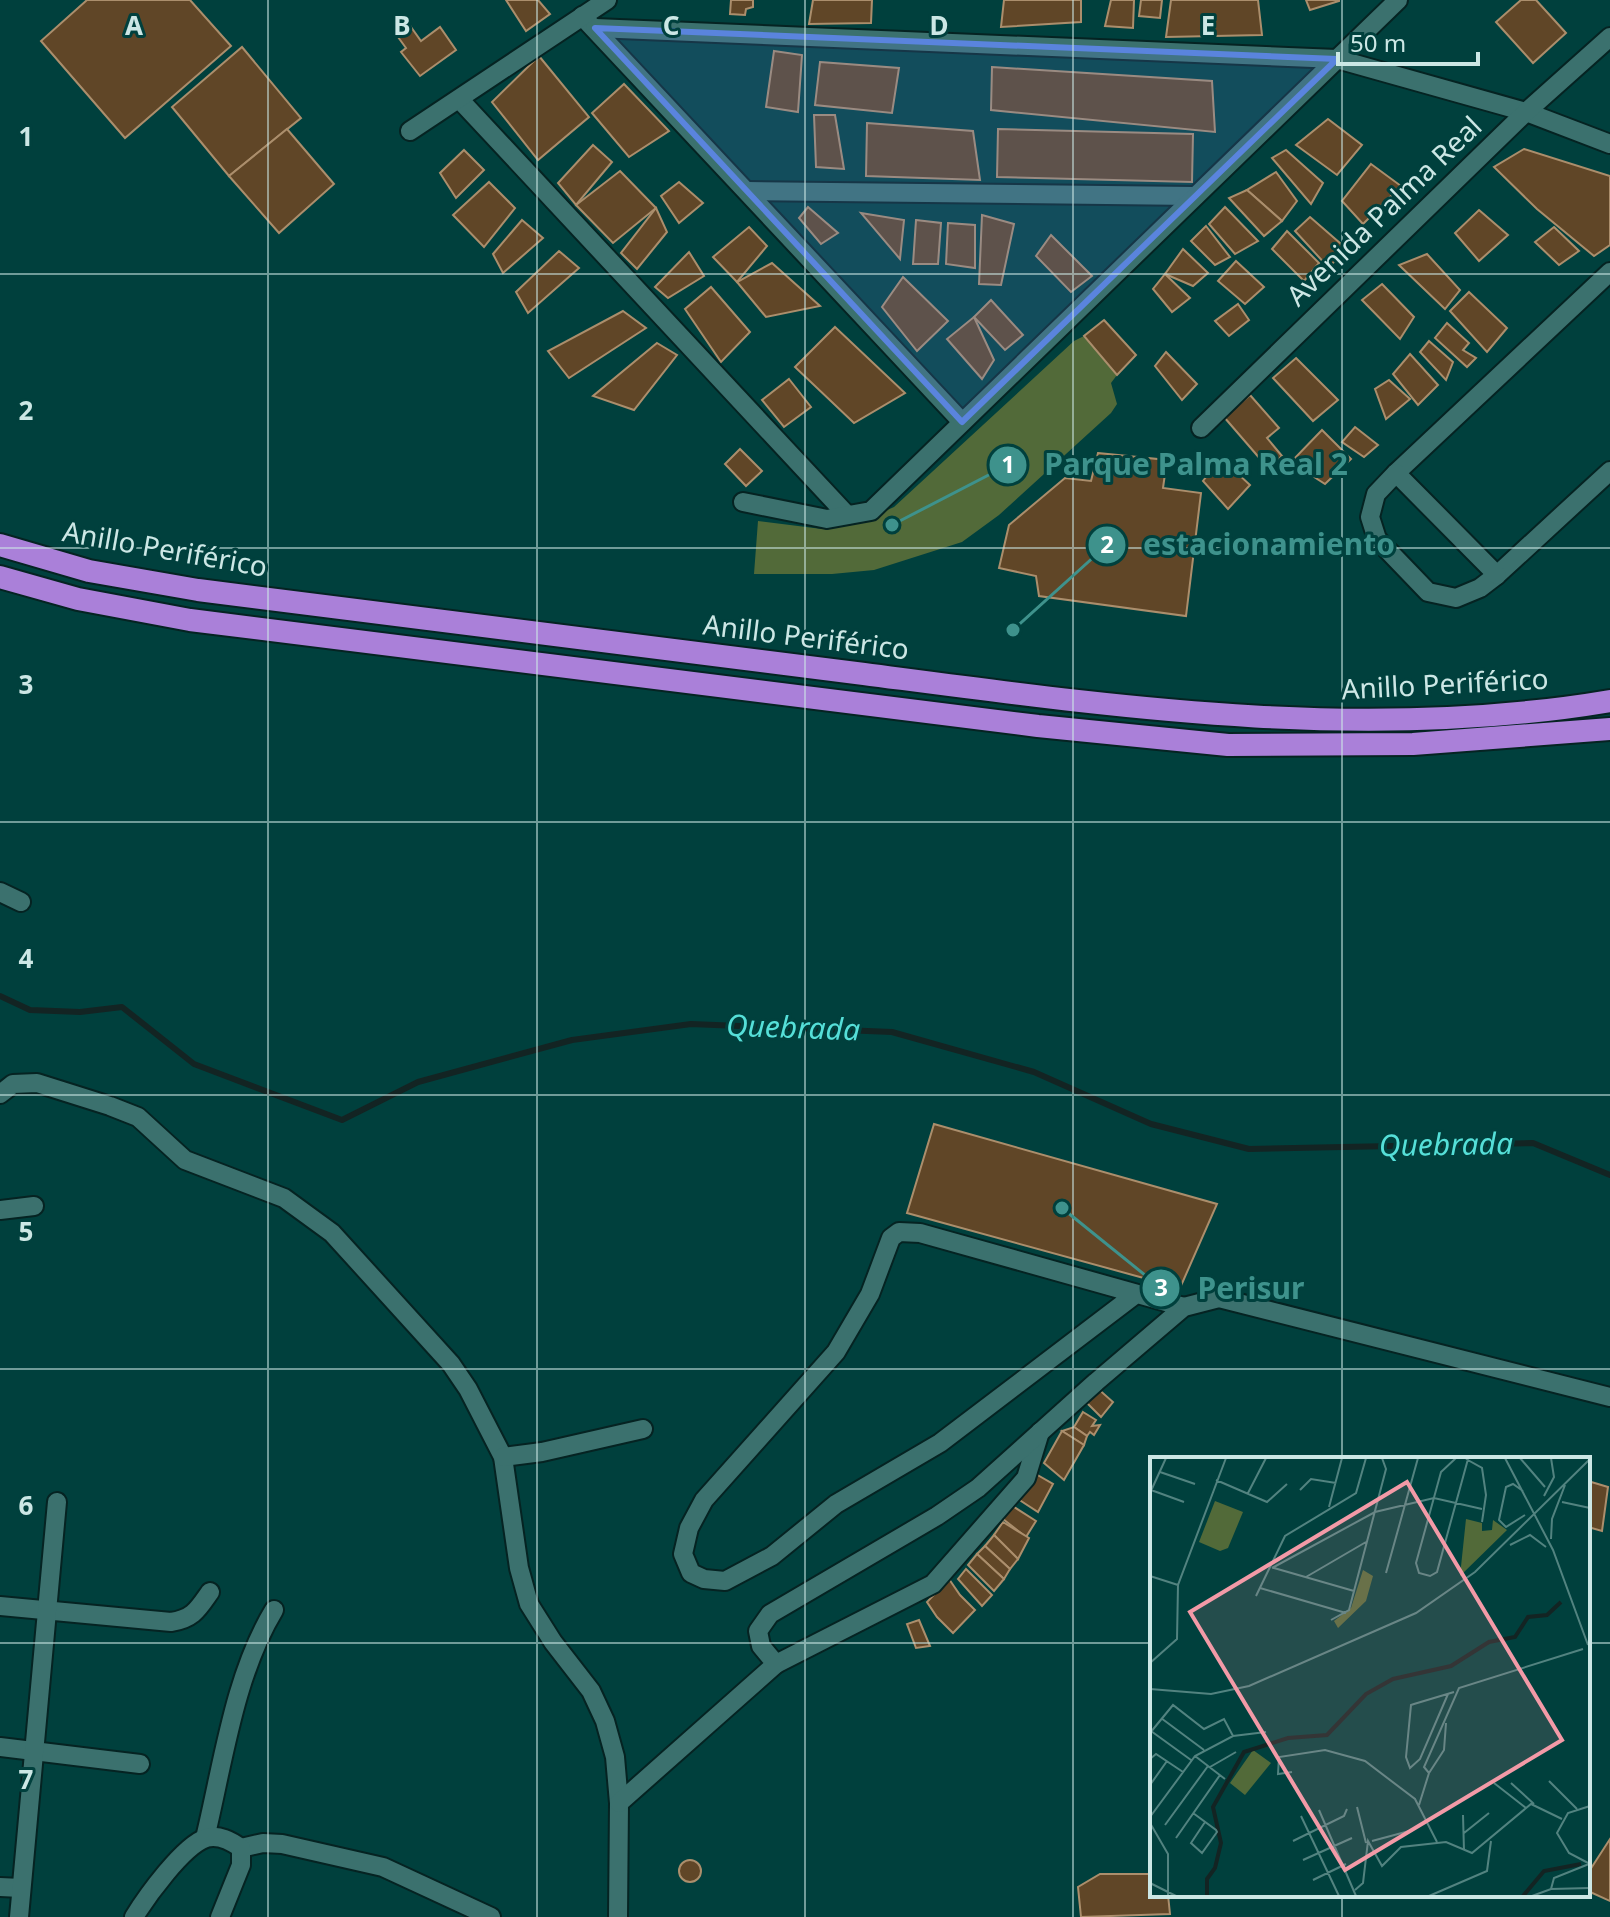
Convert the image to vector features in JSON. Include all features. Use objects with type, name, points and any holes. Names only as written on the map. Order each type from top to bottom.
[{"type":"highway","name":"Anillo Periférico","points":[[0,545],[89,571],[198,590],[1218,716],[1347,720],[1464,717],[1610,701]]},
{"type":"highway","name":"Anillo Periférico","points":[[0,577],[78,599],[190,620],[1038,726],[1228,745],[1413,744],[1610,729]]},
{"type":"street","points":[[410,131],[589,22],[607,0]]},
{"type":"street","points":[[743,502],[827,519],[871,511],[1398,0]]},
{"type":"street","points":[[589,22],[1337,59],[1526,112],[1610,144]]},
{"type":"street","points":[[589,22],[962,422]]},
{"type":"street","name":"Avenida Palma Real","points":[[1201,428],[1526,112],[1610,37]]},
{"type":"street","points":[[460,100],[847,515]]},
{"type":"street","points":[[747,191],[1195,196]]},
{"type":"street","points":[[1610,272],[1396,473],[1376,494],[1370,517],[1377,539],[1428,592],[1456,598],[1480,588],[1497,575],[1610,471]]},
{"type":"street","points":[[1396,473],[1497,575]]},
{"type":"street","points":[[0,892],[21,902]]},
{"type":"street","points":[[0,1094],[13,1084],[37,1083],[110,1106],[138,1117],[185,1160],[284,1198],[332,1233],[451,1364],[468,1389],[503,1457],[519,1568],[529,1604],[553,1642],[591,1691],[605,1721],[615,1757],[619,1803],[618,1917]]},
{"type":"street","points":[[0,1210],[34,1206]]},
{"type":"street","points":[[1136,1294],[940,1443],[836,1504],[772,1556],[725,1581],[704,1579],[691,1573],[683,1554],[689,1528],[704,1500],[836,1352],[870,1294],[891,1238],[899,1232],[920,1233],[1184,1307]]},
{"type":"street","points":[[776,1664],[761,1646],[758,1631],[770,1614],[978,1488],[1184,1307],[1219,1298],[1610,1397]]},
{"type":"street","points":[[503,1457],[542,1452],[643,1429]]},
{"type":"street","points":[[619,1803],[776,1664],[933,1584],[1026,1478],[1040,1432]]},
{"type":"street","points":[[19,1917],[57,1502]]},
{"type":"street","points":[[0,1606],[171,1622],[185,1620],[210,1592]]},
{"type":"street","points":[[134,1917],[161,1877],[205,1838],[241,1687],[260,1633],[274,1610]]},
{"type":"street","points":[[0,1747],[140,1764]]},
{"type":"street","points":[[205,1838],[221,1837],[241,1848],[263,1843],[282,1844],[383,1867],[491,1917]]},
{"type":"street","points":[[220,1917],[241,1865],[241,1848]]},
{"type":"street","points":[[0,1887],[21,1888]]},
{"type":"highlighted area","points":[[595,28],[1337,59],[962,422],[747,191]]},
{"type":"green space","points":[[1084,336],[1117,375],[1111,383],[1117,404],[1111,413],[999,515],[962,542],[874,570],[832,574],[754,574],[758,521],[822,529],[863,521],[894,507],[1074,341]]},
{"type":"building","points":[[87,0],[190,0],[231,46],[125,138],[41,41]]},
{"type":"building","points":[[506,0],[538,0],[550,14],[526,31]]},
{"type":"building","points":[[731,0],[753,0],[753,7],[746,9],[745,15],[730,14]]},
{"type":"building","points":[[813,0],[872,0],[871,23],[809,24]]},
{"type":"building","points":[[1004,0],[1081,0],[1081,22],[1001,27]]},
{"type":"building","points":[[1111,0],[1134,0],[1133,28],[1105,26]]},
{"type":"building","points":[[1141,0],[1162,0],[1160,18],[1139,16]]},
{"type":"building","points":[[1171,0],[1258,0],[1262,35],[1166,37]]},
{"type":"building","points":[[1306,0],[1339,0],[1339,1],[1310,10]]},
{"type":"building","points":[[1521,0],[1536,0],[1566,33],[1533,63],[1496,22]]},
{"type":"building","points":[[411,27],[421,41],[440,27],[456,50],[420,76],[401,52],[406,48],[398,37]]},
{"type":"building","points":[[242,47],[301,118],[229,176],[172,107]]},
{"type":"building","points":[[774,51],[802,55],[798,112],[766,107]]},
{"type":"building","points":[[539,56],[589,117],[538,160],[492,102]]},
{"type":"building","points":[[820,62],[899,68],[892,113],[815,105]]},
{"type":"building","points":[[992,67],[1212,81],[1215,132],[991,110]]},
{"type":"building","points":[[624,84],[669,131],[629,157],[592,113]]},
{"type":"building","points":[[814,115],[835,115],[844,169],[816,167]]},
{"type":"building","points":[[1328,119],[1362,145],[1337,175],[1296,145]]},
{"type":"building","points":[[867,123],[973,131],[980,180],[866,176]]},
{"type":"building","points":[[287,129],[334,184],[279,233],[229,176]]},
{"type":"building","points":[[998,129],[1193,134],[1192,182],[997,177]]},
{"type":"building","points":[[593,145],[612,162],[576,205],[558,183]]},
{"type":"building","points":[[1524,149],[1610,176],[1610,245],[1594,256],[1537,209],[1494,167]]},
{"type":"building","points":[[464,150],[484,170],[456,198],[440,173]]},
{"type":"building","points":[[1286,150],[1323,183],[1311,204],[1272,158]]},
{"type":"building","points":[[1371,164],[1401,186],[1363,224],[1342,201]]},
{"type":"building","points":[[620,171],[656,208],[613,243],[576,205]]},
{"type":"building","points":[[1276,172],[1297,201],[1282,221],[1247,190]]},
{"type":"building","points":[[489,182],[515,208],[484,247],[453,215]]},
{"type":"building","points":[[679,182],[703,203],[679,223],[661,196]]},
{"type":"building","points":[[1247,190],[1282,221],[1264,236],[1229,198]]},
{"type":"building","points":[[808,207],[838,233],[821,244],[799,218]]},
{"type":"building","points":[[1225,207],[1258,241],[1235,254],[1209,224]]},
{"type":"building","points":[[656,208],[667,232],[637,269],[621,253]]},
{"type":"building","points":[[1479,210],[1508,235],[1479,261],[1455,233]]},
{"type":"building","points":[[861,213],[904,220],[900,259]]},
{"type":"building","points":[[982,215],[1014,224],[1001,285],[979,284]]},
{"type":"building","points":[[1310,217],[1348,250],[1328,267],[1295,231]]},
{"type":"building","points":[[522,220],[543,238],[503,273],[493,254]]},
{"type":"building","points":[[916,220],[941,223],[938,264],[913,264]]},
{"type":"building","points":[[948,223],[975,225],[975,268],[946,264]]},
{"type":"building","points":[[1206,226],[1230,257],[1215,265],[1191,241]]},
{"type":"building","points":[[749,227],[767,246],[737,282],[713,257]]},
{"type":"building","points":[[1554,227],[1579,251],[1559,265],[1535,242]]},
{"type":"building","points":[[1287,231],[1319,263],[1304,281],[1272,249]]},
{"type":"building","points":[[1051,235],[1092,276],[1071,292],[1036,256]]},
{"type":"building","points":[[1183,249],[1208,273],[1193,286],[1165,274]]},
{"type":"building","points":[[559,251],[579,268],[528,313],[516,292]]},
{"type":"building","points":[[689,252],[704,276],[668,298],[655,287]]},
{"type":"building","points":[[1427,254],[1460,290],[1445,309],[1399,265]]},
{"type":"building","points":[[1236,261],[1264,287],[1245,304],[1218,281]]},
{"type":"building","points":[[772,263],[820,306],[766,317],[737,282]]},
{"type":"building","points":[[1165,274],[1190,298],[1172,312],[1153,289]]},
{"type":"building","points":[[903,277],[948,321],[917,351],[882,307]]},
{"type":"building","points":[[1382,284],[1414,317],[1400,339],[1362,300]]},
{"type":"building","points":[[711,287],[750,332],[721,362],[685,309]]},
{"type":"building","points":[[1469,292],[1507,328],[1487,352],[1450,311]]},
{"type":"building","points":[[991,300],[1023,335],[1005,350],[974,317]]},
{"type":"building","points":[[1238,304],[1249,320],[1229,336],[1215,321]]},
{"type":"building","points":[[623,311],[646,328],[569,378],[548,351]]},
{"type":"building","points":[[974,317],[994,360],[982,379],[947,339]]},
{"type":"building","points":[[1104,320],[1136,355],[1117,375],[1084,336]]},
{"type":"building","points":[[1447,323],[1469,343],[1463,350],[1476,358],[1467,367],[1435,338]]},
{"type":"building","points":[[835,327],[905,393],[854,423],[795,367]]},
{"type":"building","points":[[1429,341],[1453,362],[1446,380],[1420,352]]},
{"type":"building","points":[[657,343],[677,355],[634,410],[593,396]]},
{"type":"building","points":[[1166,352],[1197,384],[1182,400],[1155,366]]},
{"type":"building","points":[[1410,354],[1438,385],[1418,405],[1393,374]]},
{"type":"building","points":[[1296,358],[1338,400],[1313,421],[1273,378]]},
{"type":"building","points":[[789,379],[811,407],[784,427],[762,400]]},
{"type":"building","points":[[1389,380],[1410,399],[1386,419],[1375,389]]},
{"type":"building","points":[[1250,395],[1279,428],[1267,438],[1282,456],[1268,468],[1224,417]]},
{"type":"building","points":[[1355,427],[1378,445],[1364,457],[1342,442]]},
{"type":"building","points":[[1322,430],[1351,459],[1325,484],[1291,462]]},
{"type":"building","points":[[740,449],[762,471],[746,486],[725,464]]},
{"type":"building","points":[[1098,453],[1167,460],[1163,488],[1201,493],[1186,616],[1039,596],[1036,576],[999,568],[1009,525],[1065,478],[1091,481]]},
{"type":"building","points":[[1221,458],[1250,485],[1228,509],[1203,481]]},
{"type":"building","points":[[934,1124],[1217,1204],[1180,1288],[907,1213]]},
{"type":"building","points":[[1096,1387],[1113,1402],[1101,1417],[1083,1399]]},
{"type":"building","points":[[1083,1412],[1096,1420],[1092,1426],[1100,1425],[1094,1435],[1090,1432],[1087,1436],[1074,1427]]},
{"type":"building","points":[[1074,1427],[1087,1436],[1084,1445],[1062,1431]]},
{"type":"building","points":[[1062,1431],[1084,1445],[1064,1480],[1044,1463]]},
{"type":"building","points":[[1034,1473],[1053,1484],[1038,1512],[1018,1499]]},
{"type":"building","points":[[1590,1482],[1608,1487],[1602,1531],[1590,1528]]},
{"type":"building","points":[[1011,1505],[1036,1521],[1026,1537],[1003,1519]]},
{"type":"building","points":[[1003,1522],[1029,1538],[1018,1559],[994,1535]]},
{"type":"building","points":[[994,1535],[1018,1559],[1010,1569],[985,1546]]},
{"type":"building","points":[[985,1546],[1010,1569],[1004,1579],[977,1554]]},
{"type":"building","points":[[977,1554],[1004,1579],[994,1591],[968,1565]]},
{"type":"building","points":[[966,1569],[992,1595],[982,1606],[958,1579]]},
{"type":"building","points":[[949,1579],[975,1610],[953,1633],[927,1602]]},
{"type":"building","points":[[919,1620],[930,1646],[916,1648],[907,1624]]},
{"type":"building","points":[[1610,1839],[1610,1901],[1590,1892],[1590,1870]]},
{"type":"building","points":[[686,1860],[694,1860],[701,1871],[694,1882],[686,1882],[679,1875],[679,1867]]},
{"type":"building","points":[[1100,1874],[1150,1874],[1150,1897],[1168,1897],[1170,1914],[1081,1917],[1078,1887]]},
{"type":"waterway","name":"Quebrada","points":[[0,996],[30,1010],[80,1012],[122,1007],[194,1064],[342,1120],[418,1082],[572,1040],[691,1024],[892,1032],[1034,1072],[1151,1124],[1249,1149],[1533,1143],[1610,1175]]},
{"type":"place","name":"Parque Palma Real 2","points":[[892,525]]},
{"type":"place","name":"estacionamiento","points":[[1013,630]]},
{"type":"place","name":"Perisur","points":[[1062,1208]]}]
